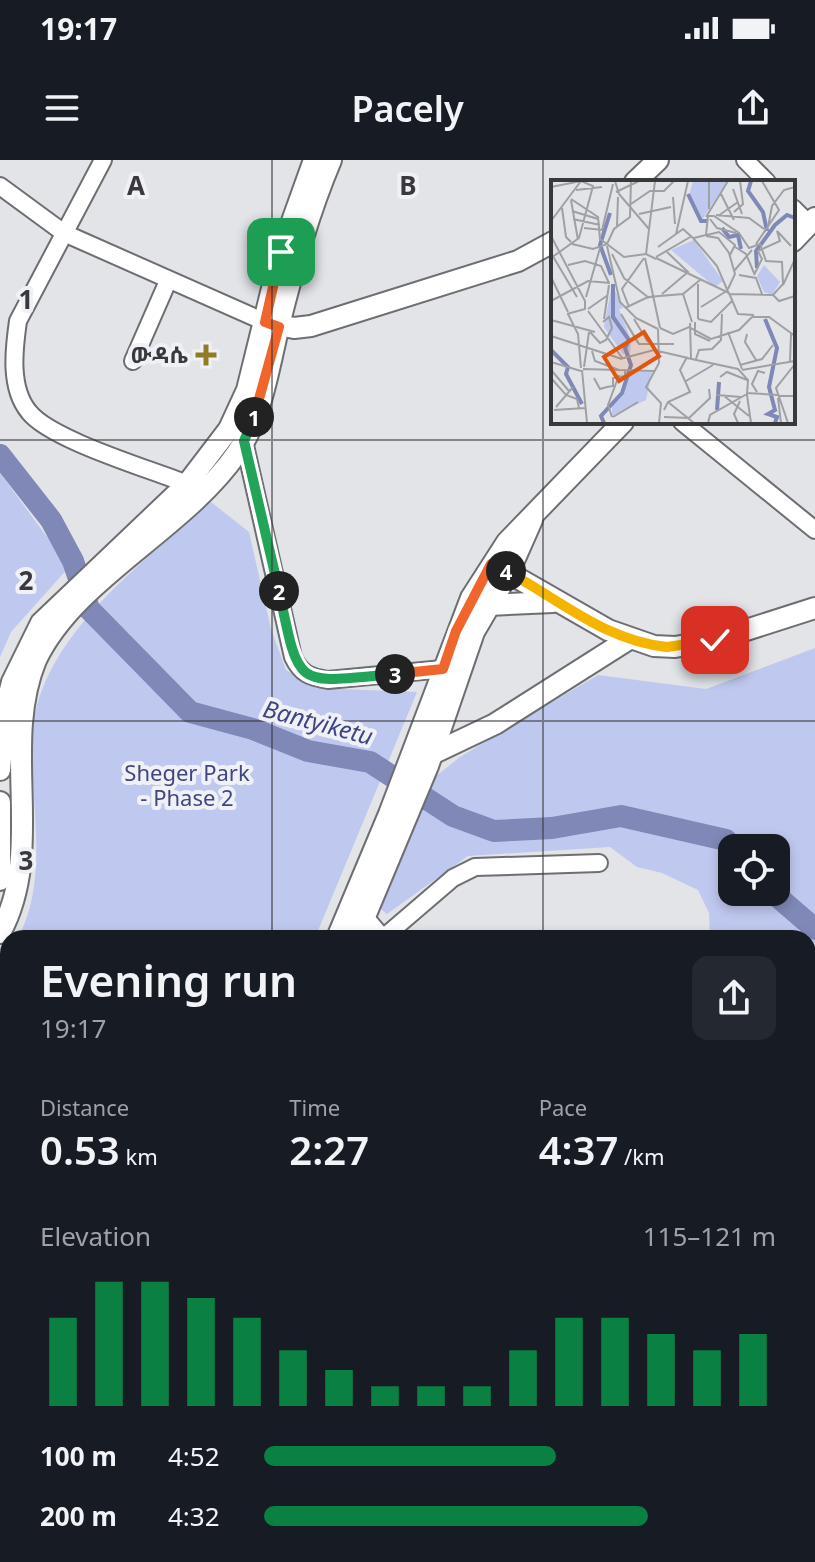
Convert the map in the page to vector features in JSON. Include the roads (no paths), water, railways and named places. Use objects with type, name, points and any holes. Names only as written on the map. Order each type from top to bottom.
[{"type":"main road","points":[[124,552],[203,493],[244,441],[266,381],[281,252],[314,160]]},
{"type":"main road","points":[[0,770],[5,710],[12,682],[41,623],[124,552],[187,484],[229,429],[247,390],[331,160]]},
{"type":"main road","points":[[637,180],[658,160]]},
{"type":"main road","points":[[795,239],[812,221]]},
{"type":"main road","points":[[272,324],[311,326],[518,261],[551,243]]},
{"type":"main road","points":[[341,930],[423,760],[464,657],[489,605],[513,535],[532,520],[621,424]]},
{"type":"main road","points":[[423,760],[443,669],[456,631],[500,568]]},
{"type":"main road","points":[[500,568],[553,602],[629,639],[675,647],[715,640],[815,608]]},
{"type":"main road","points":[[489,605],[553,602]]},
{"type":"main road","points":[[1,930],[18,874],[20,707],[36,659],[68,603]]},
{"type":"main road","points":[[423,760],[495,724],[629,639]]},
{"type":"main road","points":[[0,802],[0,880]]},
{"type":"main road","points":[[359,930],[396,817]]},
{"type":"street","points":[[103,160],[18,321],[13,351],[15,372],[27,411],[66,437],[187,484]]},
{"type":"street","points":[[745,160],[765,180]]},
{"type":"street","points":[[0,186],[64,233],[272,324]]},
{"type":"street","points":[[795,209],[812,221]]},
{"type":"street","points":[[133,361],[168,281]]},
{"type":"street","points":[[684,424],[815,530]]},
{"type":"street","points":[[244,441],[293,657],[299,669],[310,677],[328,680],[443,669]]},
{"type":"street","points":[[392,930],[443,885],[475,867],[599,863]]},
{"type":"street","points":[[365,917],[376,930]]},
{"type":"waterway","name":"Bantyiketu","points":[[0,455],[51,520],[73,561],[89,609],[190,712],[253,729],[308,751],[370,762],[453,816],[494,831],[552,828],[621,816],[718,838]]},
{"type":"waterway","name":"Bantyiketu","points":[[788,906],[815,929]]},
{"type":"place","name":"ውዳሴ","points":[[206,355]]},
{"type":"park label","name":"Sheger Park - Phase 2","points":[[187,786]]}]
